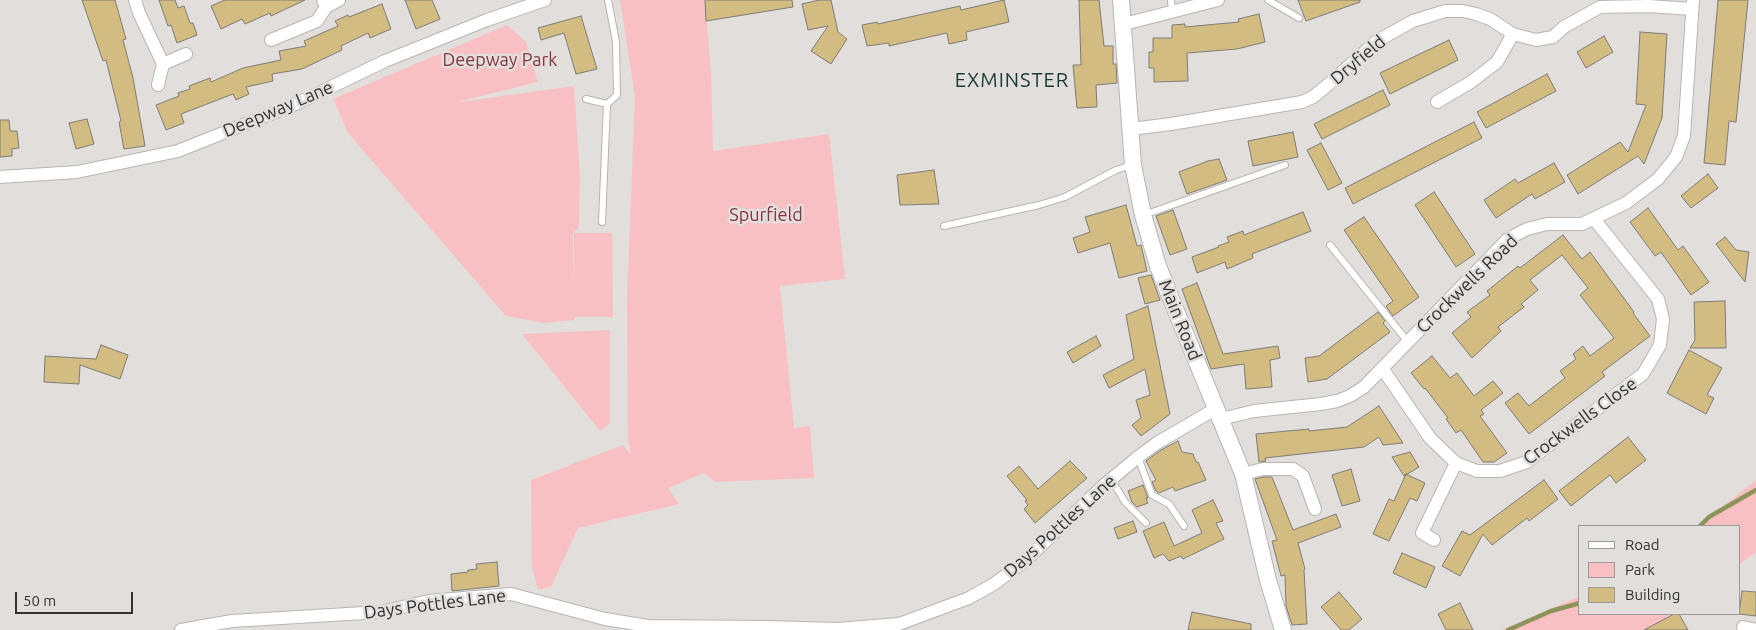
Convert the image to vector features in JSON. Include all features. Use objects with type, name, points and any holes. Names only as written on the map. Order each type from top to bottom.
[{"type":"street","points":[[135,0],[138,13],[163,64],[158,85]]},
{"type":"street","points":[[271,40],[317,21],[324,3],[339,0]]},
{"type":"street","name":"Deepway Lane","points":[[0,178],[77,172],[178,151],[298,103],[385,61],[486,20],[545,0]]},
{"type":"street","name":"Main Road","points":[[1121,0],[1133,165],[1143,215],[1164,280],[1243,474],[1268,580],[1283,630]]},
{"type":"street","points":[[1124,24],[1172,6],[1218,0]]},
{"type":"street","name":"Dryfield","points":[[1131,129],[1302,102],[1313,97],[1377,41],[1414,21],[1445,12],[1463,11],[1476,14],[1490,19],[1513,34],[1536,40],[1553,37],[1564,27],[1600,7],[1693,5]]},
{"type":"street","name":"Crockwells Road","points":[[1219,414],[1337,401],[1350,396],[1364,387],[1508,240],[1527,228],[1547,224],[1582,224],[1626,202],[1658,179],[1676,157],[1684,136],[1693,5]]},
{"type":"street","points":[[1437,102],[1471,82],[1497,62],[1513,34]]},
{"type":"street","points":[[163,64],[186,54]]},
{"type":"street","name":"Crockwells Close","points":[[1382,368],[1430,438],[1456,463],[1478,471],[1500,471],[1527,462],[1643,374],[1660,345],[1663,319],[1658,299],[1594,219]]},
{"type":"street","name":"Days Pottles Lane","points":[[181,630],[232,621],[380,612],[429,600],[511,594],[605,619],[648,626],[768,626],[837,629],[899,624],[968,598],[994,584],[1025,561],[1112,479],[1157,442],[1219,414]]},
{"type":"street","points":[[1434,540],[1418,530],[1456,463]]},
{"type":"street","points":[[1243,474],[1263,469],[1293,469],[1304,476],[1315,509]]},
{"type":"street","points":[[1743,627],[1756,630]]},
{"type":"lane","points":[[602,222],[607,104],[616,95],[616,42],[608,0]]},
{"type":"lane","points":[[1268,0],[1299,18]]},
{"type":"lane","points":[[586,99],[607,104]]},
{"type":"lane","points":[[944,226],[1065,197],[1116,170],[1133,165]]},
{"type":"lane","points":[[1143,215],[1285,165]]},
{"type":"lane","points":[[1330,245],[1408,342]]},
{"type":"lane","points":[[1138,457],[1152,495],[1169,504],[1184,526]]},
{"type":"lane","points":[[1112,479],[1125,502],[1146,524]]},
{"type":"green space","name":"Spurfield","points":[[620,0],[705,0],[711,72],[713,151],[829,134],[845,279],[780,286],[794,428],[810,426],[814,478],[715,482],[704,473],[668,488],[679,504],[578,528],[551,587],[538,590],[532,566],[531,480],[623,445],[631,454],[628,441],[627,298],[635,96]]},
{"type":"green space","name":"Deepway Park","points":[[507,25],[526,42],[538,82],[453,103],[574,86],[580,178],[579,227],[573,233],[574,301],[574,233],[612,233],[613,317],[574,317],[574,320],[544,323],[506,316],[348,133],[333,99]]},
{"type":"green space","points":[[610,330],[610,423],[600,431],[522,334]]},
{"type":"green space","points":[[1756,480],[1756,552],[1741,563],[1741,525],[1699,525]]},
{"type":"green space","points":[[1578,597],[1578,615],[1671,615],[1650,630],[1502,630]]},
{"type":"building","points":[[82,0],[115,0],[126,39],[123,40],[133,78],[145,146],[124,149],[119,122],[121,121],[106,60],[103,61]]},
{"type":"building","points":[[159,0],[175,0],[178,8],[184,6],[197,35],[177,43],[171,25],[168,26]]},
{"type":"building","points":[[225,0],[305,0],[271,16],[270,13],[245,24],[242,19],[221,29],[211,6]]},
{"type":"building","points":[[405,0],[432,0],[440,19],[416,29]]},
{"type":"building","points":[[705,0],[792,0],[793,7],[706,21]]},
{"type":"building","points":[[819,0],[831,0],[838,32],[847,39],[831,64],[811,51],[828,26],[808,30],[802,4]]},
{"type":"building","points":[[1004,0],[1009,22],[966,32],[967,40],[949,44],[947,33],[889,46],[889,43],[867,46],[862,25],[877,22],[878,24],[960,6],[961,10]]},
{"type":"building","points":[[1079,0],[1099,0],[1104,46],[1113,46],[1113,64],[1116,64],[1117,83],[1096,85],[1097,107],[1077,108],[1073,65],[1081,65]]},
{"type":"building","points":[[1298,0],[1360,0],[1360,2],[1306,21]]},
{"type":"building","points":[[1718,0],[1748,0],[1736,122],[1729,121],[1725,165],[1704,163]]},
{"type":"building","points":[[382,4],[391,29],[370,38],[368,33],[341,46],[342,50],[302,69],[272,74],[273,81],[246,87],[249,94],[236,100],[233,94],[181,114],[184,123],[166,130],[156,105],[179,96],[178,93],[190,89],[189,86],[210,78],[211,82],[243,68],[281,60],[279,51],[306,46],[304,41],[338,26],[335,21]]},
{"type":"building","points":[[1259,14],[1265,42],[1237,49],[1187,53],[1188,81],[1154,82],[1154,68],[1149,68],[1149,52],[1153,52],[1153,38],[1172,38],[1172,25],[1185,24],[1185,27],[1239,22],[1238,19]]},
{"type":"building","points":[[581,16],[597,69],[576,74],[564,33],[541,40],[538,28]]},
{"type":"building","points":[[1640,32],[1667,34],[1662,118],[1644,164],[1638,156],[1578,194],[1567,175],[1620,142],[1628,152],[1646,105],[1636,104]]},
{"type":"building","points":[[1604,36],[1613,52],[1586,68],[1577,52]]},
{"type":"building","points":[[1449,40],[1458,60],[1390,94],[1380,73]]},
{"type":"building","points":[[1547,74],[1556,91],[1486,128],[1477,112]]},
{"type":"building","points":[[1383,90],[1390,105],[1322,139],[1314,124]]},
{"type":"building","points":[[87,119],[94,144],[76,149],[69,123]]},
{"type":"building","points":[[0,120],[9,120],[10,131],[17,131],[19,148],[12,149],[12,156],[0,157]]},
{"type":"building","points":[[1474,122],[1482,138],[1353,204],[1345,188]]},
{"type":"building","points":[[1293,132],[1298,157],[1253,166],[1248,141]]},
{"type":"building","points":[[1321,143],[1342,183],[1328,190],[1307,150]]},
{"type":"building","points":[[1219,159],[1227,180],[1187,194],[1179,172]]},
{"type":"building","points":[[1554,163],[1565,182],[1535,199],[1532,194],[1496,218],[1484,200],[1515,179],[1518,183]]},
{"type":"building","points":[[934,170],[939,204],[900,205],[897,175]]},
{"type":"building","points":[[1708,174],[1718,188],[1691,208],[1681,196]]},
{"type":"building","points":[[1434,192],[1475,254],[1456,267],[1415,205]]},
{"type":"building","points":[[1126,205],[1137,246],[1141,245],[1147,271],[1119,278],[1110,243],[1078,253],[1073,238],[1090,232],[1085,217]]},
{"type":"building","points":[[1648,208],[1678,250],[1683,246],[1709,282],[1691,295],[1661,252],[1655,256],[1630,222]]},
{"type":"building","points":[[1173,210],[1187,249],[1170,255],[1156,216]]},
{"type":"building","points":[[1303,212],[1311,231],[1252,254],[1253,258],[1227,269],[1225,262],[1197,273],[1192,257],[1229,242],[1227,237],[1243,231],[1244,235]]},
{"type":"building","points":[[1364,217],[1419,297],[1393,316],[1386,306],[1393,301],[1344,230]]},
{"type":"building","points":[[1563,235],[1582,259],[1590,252],[1650,336],[1602,372],[1605,376],[1529,434],[1505,403],[1518,393],[1529,406],[1565,378],[1560,371],[1576,359],[1573,354],[1583,346],[1590,356],[1614,338],[1580,295],[1588,288],[1562,255],[1530,280],[1538,290],[1521,304],[1524,307],[1498,327],[1501,331],[1472,358],[1452,333],[1471,317],[1467,312],[1490,295],[1487,291],[1518,266],[1520,268]]},
{"type":"building","points":[[1725,237],[1736,250],[1749,252],[1745,282],[1716,244]]},
{"type":"building","points":[[1151,275],[1160,300],[1145,304],[1138,278]]},
{"type":"building","points":[[1197,283],[1223,354],[1278,346],[1280,358],[1270,360],[1272,387],[1246,389],[1244,364],[1211,369],[1182,289]]},
{"type":"building","points":[[1725,301],[1726,348],[1690,348],[1695,340],[1694,302]]},
{"type":"building","points":[[1148,306],[1170,414],[1141,436],[1132,425],[1141,418],[1136,400],[1150,395],[1145,369],[1109,388],[1103,375],[1134,359],[1126,315]]},
{"type":"building","points":[[1378,312],[1390,332],[1327,379],[1308,382],[1305,358],[1319,356]]},
{"type":"building","points":[[1096,336],[1101,346],[1073,363],[1067,352]]},
{"type":"building","points":[[101,345],[128,355],[120,379],[80,365],[79,384],[44,382],[45,356],[96,359]]},
{"type":"building","points":[[1689,350],[1722,368],[1707,395],[1714,398],[1706,414],[1667,393]]},
{"type":"building","points":[[1432,356],[1450,378],[1457,373],[1474,396],[1493,381],[1503,393],[1481,410],[1484,414],[1480,416],[1507,453],[1494,462],[1483,462],[1461,430],[1456,433],[1446,419],[1448,418],[1411,373]]},
{"type":"building","points":[[1379,406],[1403,443],[1383,445],[1379,437],[1364,447],[1265,458],[1266,461],[1259,462],[1256,434],[1347,427]]},
{"type":"building","points":[[1628,437],[1646,460],[1616,483],[1610,475],[1571,506],[1559,491]]},
{"type":"building","points":[[1178,441],[1182,452],[1193,454],[1206,480],[1175,491],[1173,487],[1159,493],[1152,482],[1156,480],[1146,461]]},
{"type":"building","points":[[1410,452],[1419,467],[1404,476],[1392,457]]},
{"type":"building","points":[[1070,461],[1087,478],[1035,523],[1024,509],[1028,505],[1025,501],[1027,500],[1007,476],[1019,466],[1038,489]]},
{"type":"building","points":[[1351,469],[1360,501],[1342,506],[1332,475]]},
{"type":"building","points":[[1406,474],[1425,483],[1417,501],[1410,498],[1389,541],[1373,534],[1389,499],[1394,501]]},
{"type":"building","points":[[1272,477],[1293,530],[1336,514],[1341,527],[1298,543],[1305,569],[1307,624],[1292,625],[1286,606],[1285,575],[1281,576],[1272,541],[1277,540],[1255,479]]},
{"type":"building","points":[[1544,480],[1558,499],[1529,521],[1527,518],[1492,545],[1483,534],[1460,576],[1442,566],[1462,531],[1470,535]]},
{"type":"building","points":[[1143,485],[1148,503],[1137,507],[1132,502],[1128,491]]},
{"type":"building","points":[[1213,500],[1223,521],[1216,523],[1224,539],[1183,559],[1181,556],[1169,561],[1163,554],[1154,558],[1143,531],[1164,522],[1174,546],[1202,533],[1192,510]]},
{"type":"building","points":[[1133,521],[1137,532],[1118,539],[1114,528]]},
{"type":"building","points":[[1402,553],[1435,567],[1426,588],[1393,573]]},
{"type":"building","points":[[497,562],[499,586],[452,591],[451,574],[477,569],[476,564]]},
{"type":"building","points":[[1742,591],[1756,592],[1756,616],[1741,614]]},
{"type":"building","points":[[1339,592],[1362,619],[1349,630],[1341,630],[1321,607]]},
{"type":"building","points":[[1460,603],[1473,630],[1446,630],[1438,614]]},
{"type":"building","points":[[1192,612],[1251,624],[1251,630],[1188,630]]},
{"type":"building","points":[[1672,615],[1680,615],[1688,630],[1644,630]]},
{"type":"waterway","points":[[1701,525],[1709,517],[1756,490]]},
{"type":"waterway","points":[[1508,630],[1551,611],[1578,604]]},
{"type":"district","name":"EXMINSTER","points":[[1012,80]]}]
